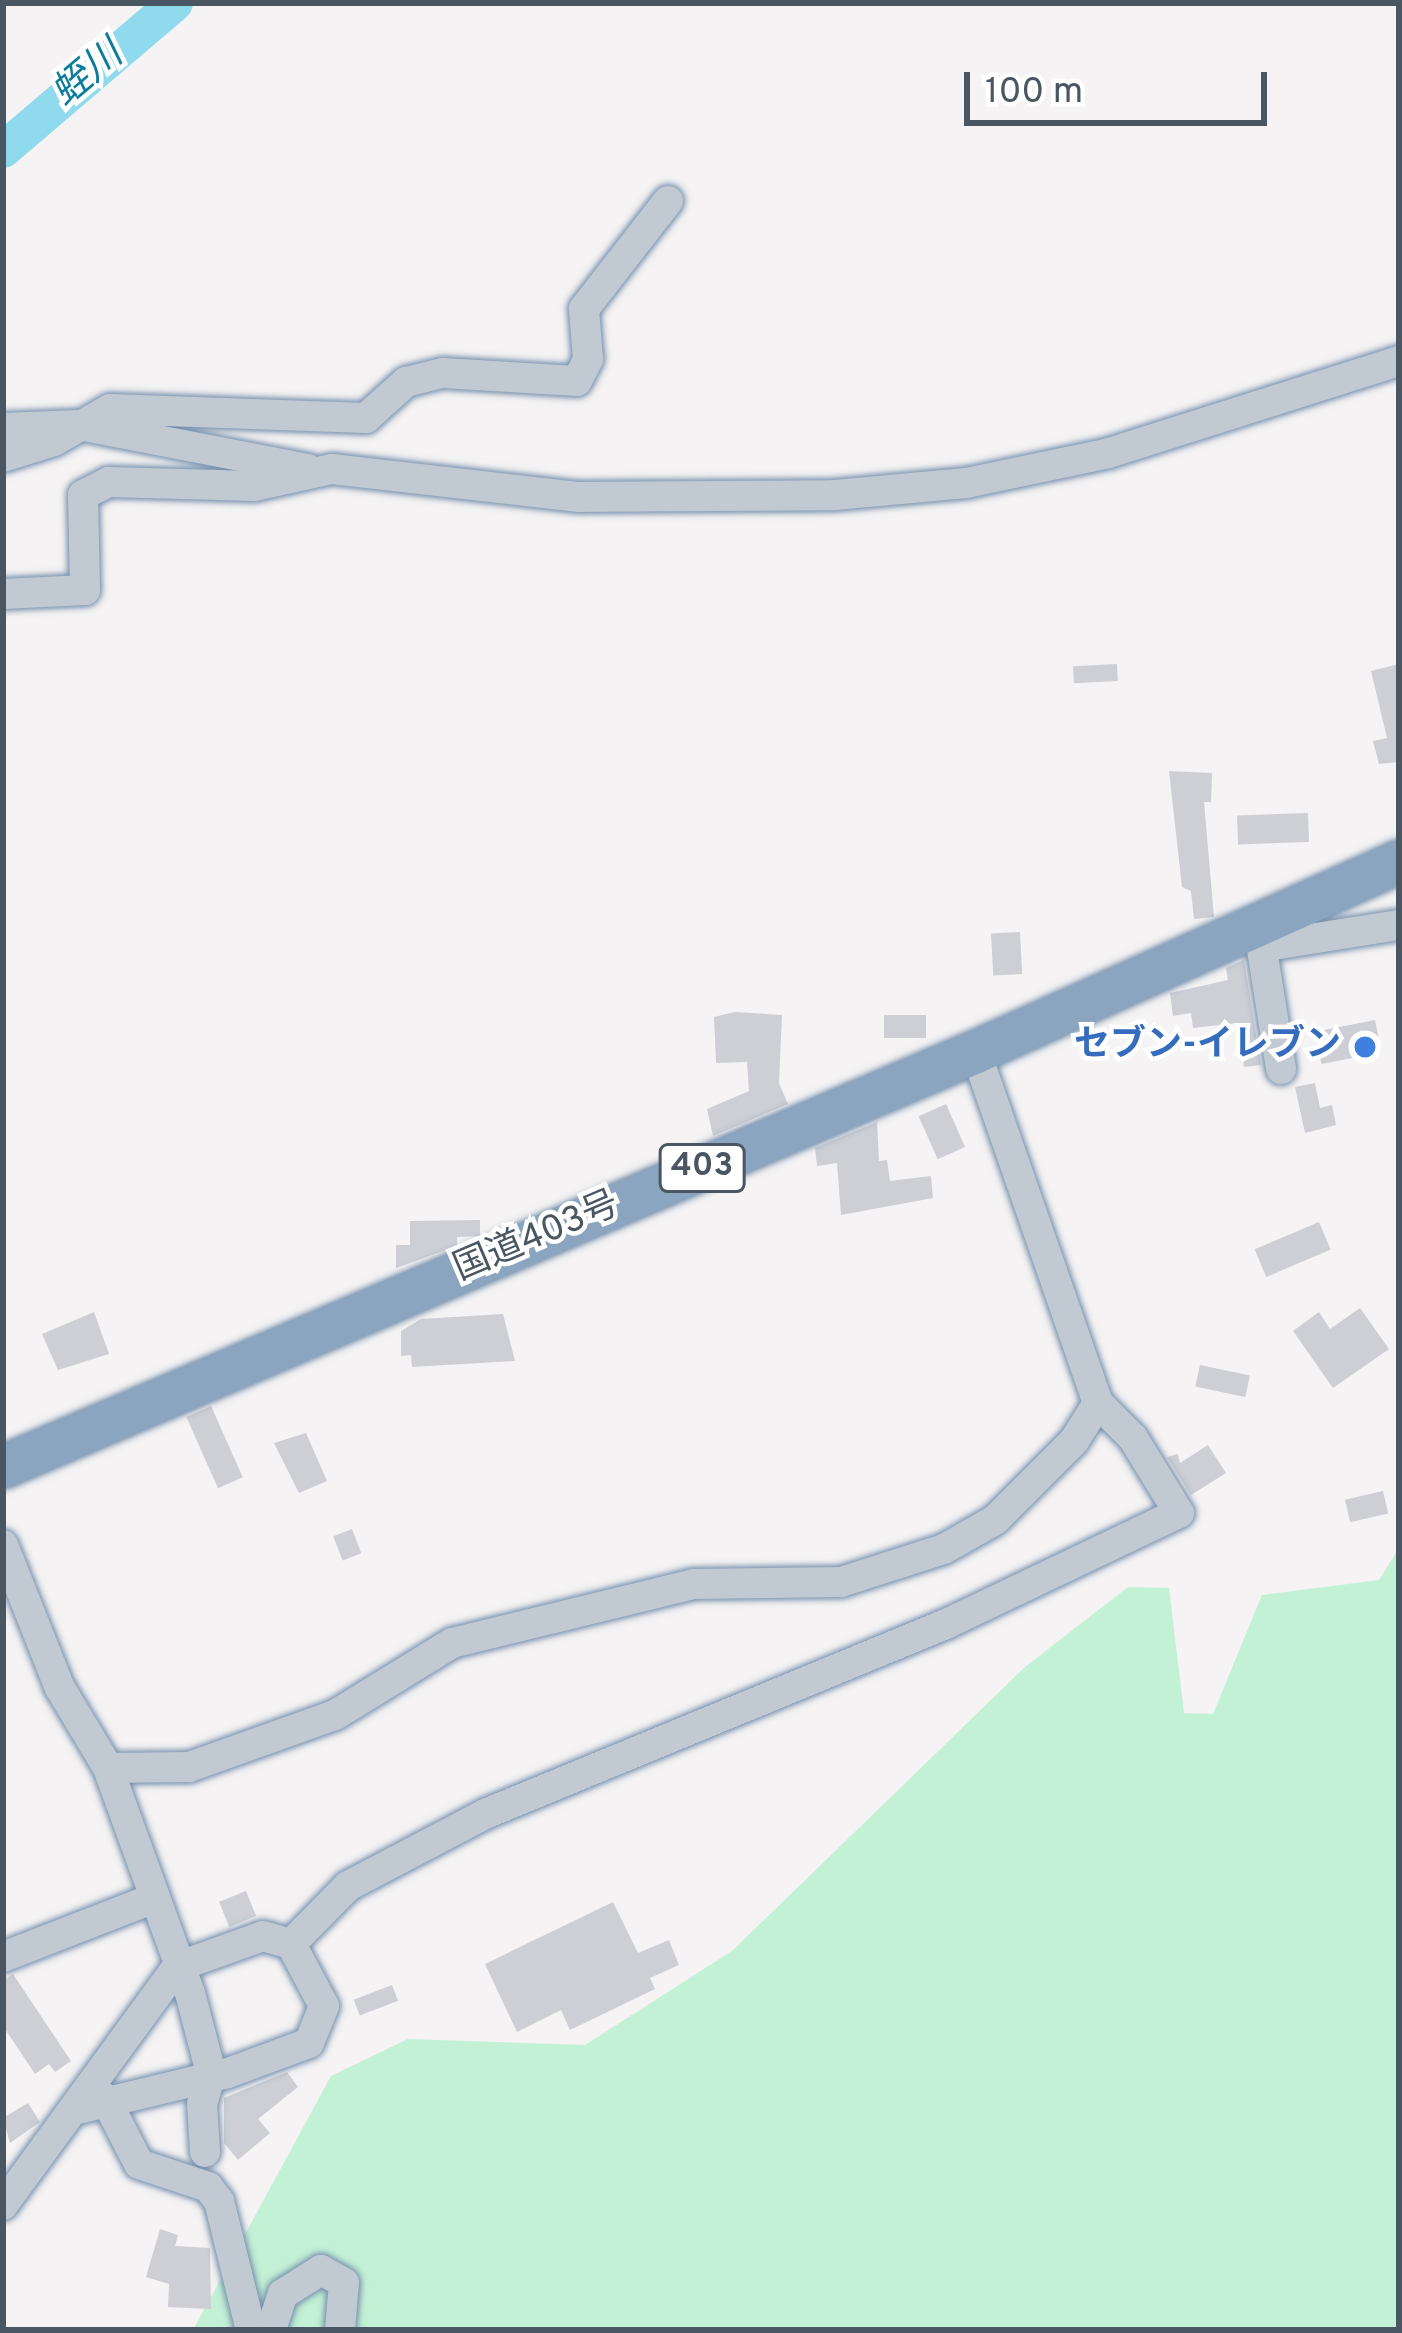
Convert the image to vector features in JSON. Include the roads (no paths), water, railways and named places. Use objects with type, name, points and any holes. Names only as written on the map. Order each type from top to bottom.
[{"type":"highway","name":"国道403号","points":[[3,1467],[1262,935],[1399,862]]},
{"type":"street","points":[[3,458],[110,409],[366,418],[406,382],[442,373],[577,381],[588,359],[584,309],[668,201]]},
{"type":"street","points":[[3,428],[79,424],[320,472],[579,497],[836,495],[966,483],[1109,453],[1399,361]]},
{"type":"street","points":[[3,594],[85,590],[83,495],[110,482],[254,486],[320,472]]},
{"type":"street","points":[[1281,1069],[1262,935],[1399,925]]},
{"type":"street","points":[[291,1944],[348,1886],[485,1814],[946,1624],[1179,1514],[1133,1438],[1098,1403],[976,1052]]},
{"type":"street","points":[[108,1768],[189,1767],[335,1715],[452,1643],[694,1584],[841,1582],[944,1550],[995,1520],[1074,1441],[1098,1403]]},
{"type":"street","points":[[3,1545],[60,1688],[108,1768],[154,1898],[211,2073],[202,2104],[206,2152]]},
{"type":"street","points":[[3,1957],[154,1898]]},
{"type":"street","points":[[3,2205],[177,1967],[263,1936],[291,1944],[323,2006],[320,2032],[271,2058],[74,2110]]},
{"type":"street","points":[[106,2098],[140,2164],[208,2187],[219,2201],[251,2330]]},
{"type":"street","points":[[271,2330],[284,2294],[321,2270],[344,2283],[340,2330]]},
{"type":"waterway","name":"蛭川","points":[[3,150],[175,3]]},
{"type":"place","name":"セブン-イレブン","points":[[1365,1047]]}]
